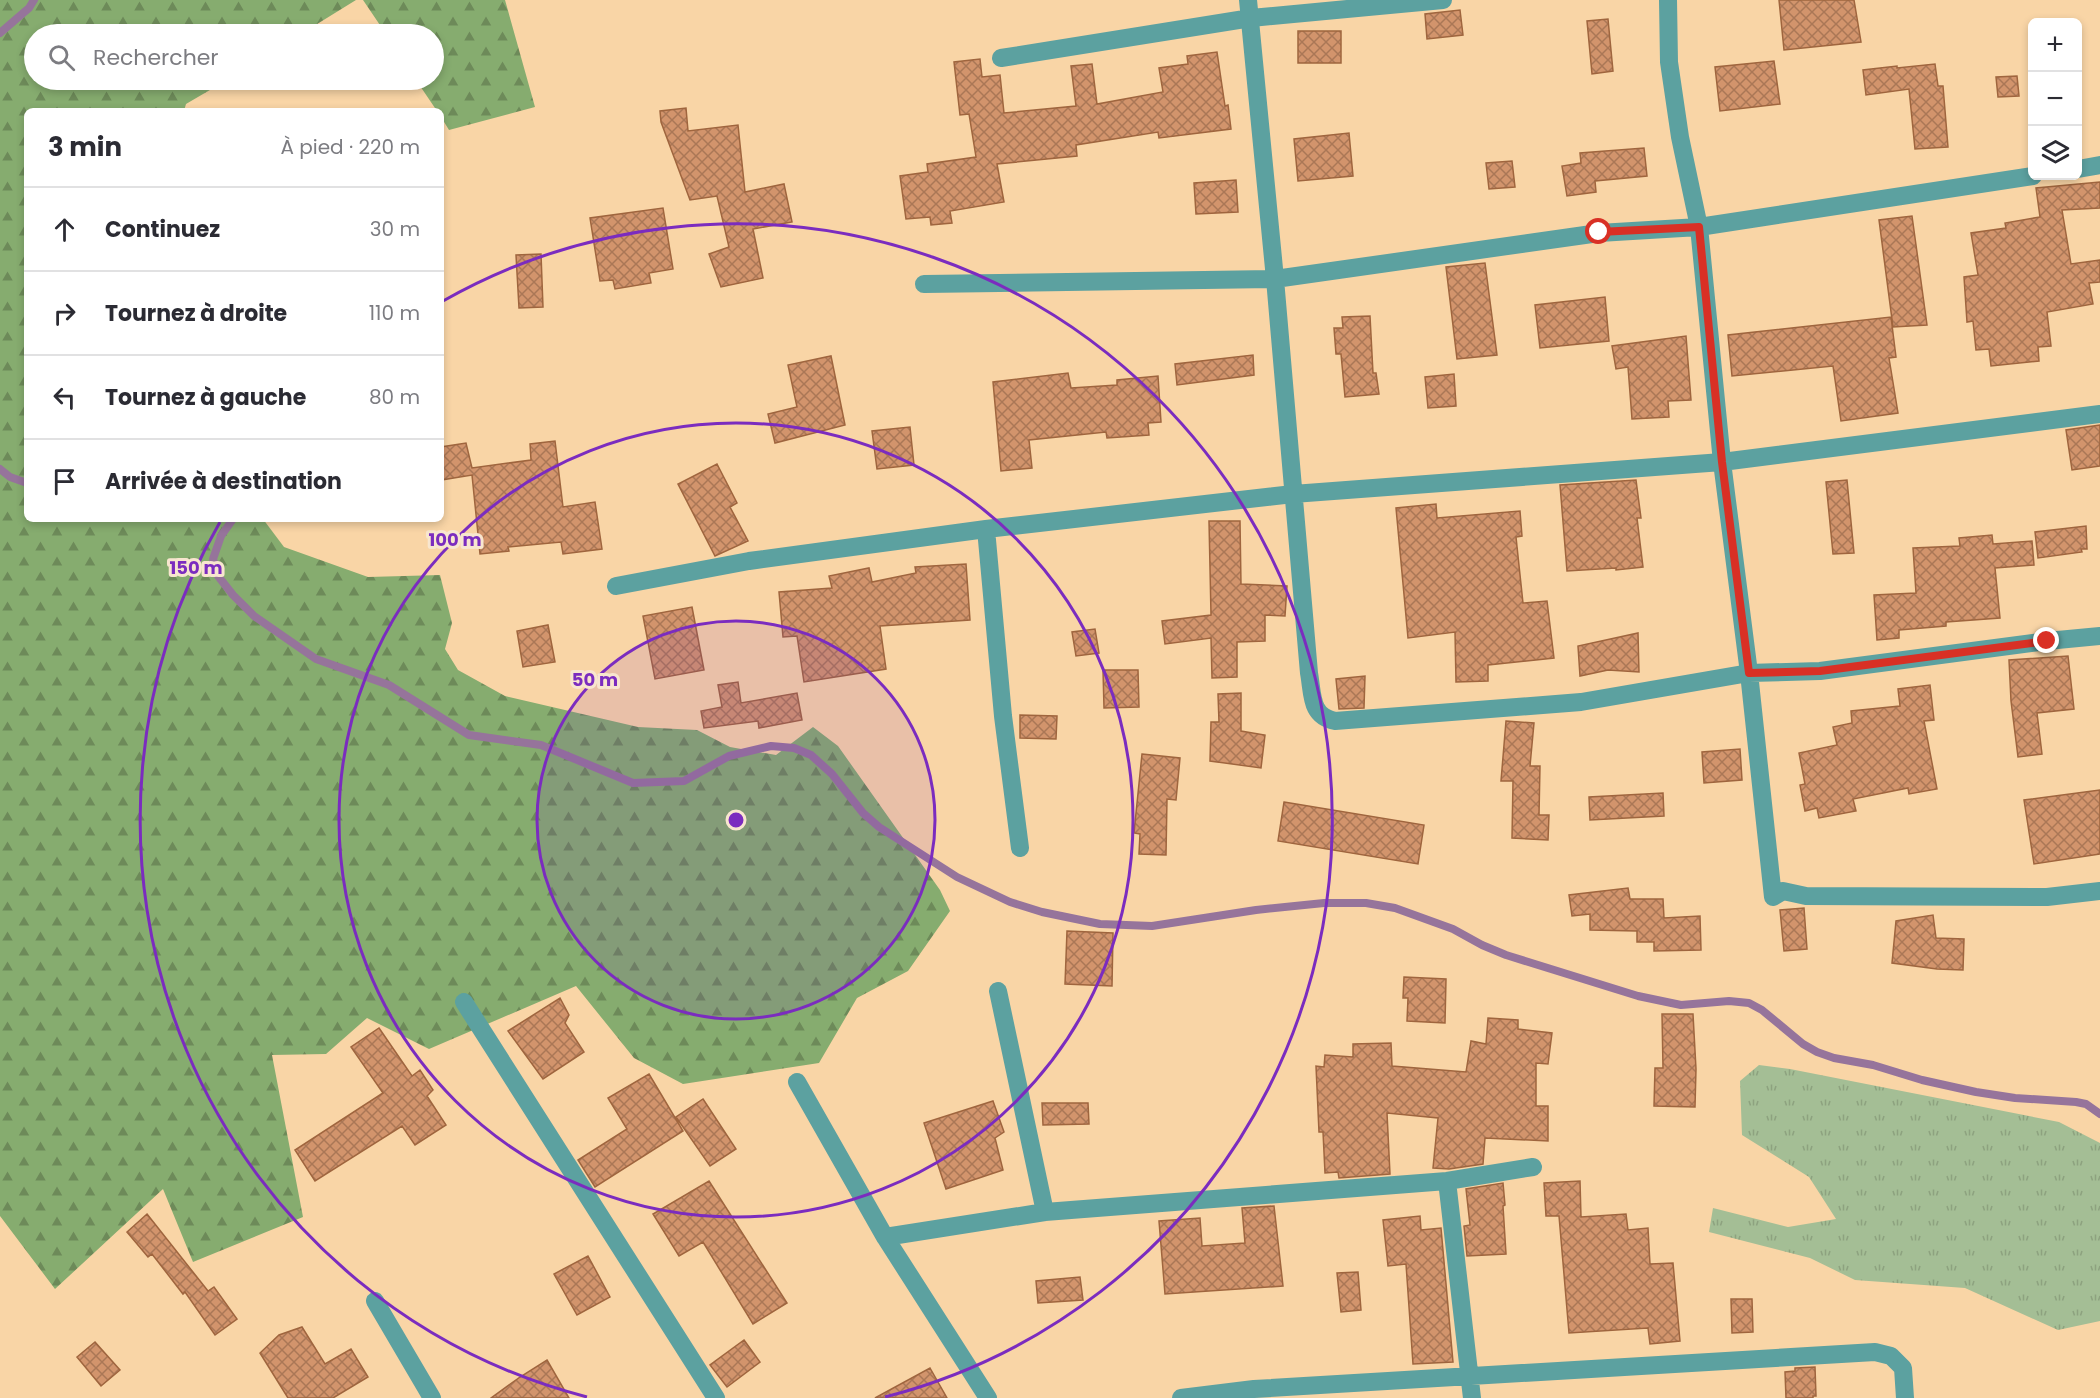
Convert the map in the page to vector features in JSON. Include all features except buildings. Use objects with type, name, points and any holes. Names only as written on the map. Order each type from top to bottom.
[{"type":"street","points":[[1001,58],[1250,9],[1443,0]]},
{"type":"street","points":[[1668,0],[1669,62],[1680,137],[1699,227],[1722,462],[1749,673],[1773,897],[1783,891],[1806,896],[2047,897],[2100,891]]},
{"type":"street","points":[[1250,9],[1309,674],[1316,711],[1323,719],[1335,721],[1581,702],[1749,673],[1820,671],[2100,636]]},
{"type":"street","points":[[2082,168],[2100,165]]},
{"type":"street","points":[[924,284],[1275,279],[1599,232],[1699,227],[2028,177]]},
{"type":"street","points":[[616,586],[749,561],[986,529],[1293,494],[1722,462],[2100,414]]},
{"type":"street","points":[[986,529],[1003,716],[1020,848]]},
{"type":"street","points":[[998,991],[1045,1212]]},
{"type":"street","points":[[464,1002],[716,1398]]},
{"type":"street","points":[[798,1082],[885,1237],[988,1398]]},
{"type":"street","points":[[885,1237],[1045,1212],[1447,1181],[1533,1167]]},
{"type":"street","points":[[1447,1181],[1472,1398]]},
{"type":"street","points":[[375,1301],[432,1398]]},
{"type":"street","points":[[1181,1398],[1254,1389],[1875,1352],[1891,1356],[1903,1368],[1905,1398]]},
{"type":"green space","points":[[0,0],[356,0],[317,24],[24,24],[24,90],[210,90],[186,104],[185,108],[24,108],[24,522],[265,522],[284,547],[368,577],[440,575],[452,623],[445,649],[458,670],[505,696],[638,727],[697,730],[730,747],[776,755],[813,727],[838,746],[940,890],[950,911],[908,971],[857,998],[819,1063],[683,1084],[634,1058],[576,986],[429,1049],[367,1018],[326,1054],[272,1055],[303,1217],[193,1262],[163,1189],[55,1289],[0,1216]]},
{"type":"green space","points":[[363,0],[505,0],[535,107],[449,130],[444,122],[444,108],[435,108],[423,90],[444,90],[444,24],[379,24]]},
{"type":"green space","points":[[1759,1065],[1790,1069],[2059,1122],[2100,1143],[2100,1321],[2058,1330],[1965,1288],[1855,1280],[1810,1258],[1709,1232],[1713,1208],[1788,1227],[1836,1219],[1809,1177],[1742,1135],[1740,1081]]},
{"type":"waterway","points":[[0,33],[29,8],[34,0]]},
{"type":"waterway","points":[[0,469],[10,477],[24,482]]},
{"type":"waterway","points":[[231,522],[221,536],[213,559],[218,576],[254,616],[316,659],[389,685],[469,735],[541,745],[633,783],[684,781],[729,756],[771,746],[794,748],[811,755],[832,774],[863,813],[879,827],[957,877],[1010,902],[1042,912],[1100,924],[1152,926],[1256,910],[1324,903],[1366,903],[1395,908],[1453,929],[1506,955],[1638,996],[1681,1005],[1729,1001],[1749,1003],[1762,1010],[1803,1044],[1834,1058],[1873,1065],[1922,1080],[1976,1092],[2086,1104],[2100,1114]]},
{"type":"route","points":[[1599,232],[1699,227],[1722,462],[1749,673],[1820,671],[2047,641]]}]
